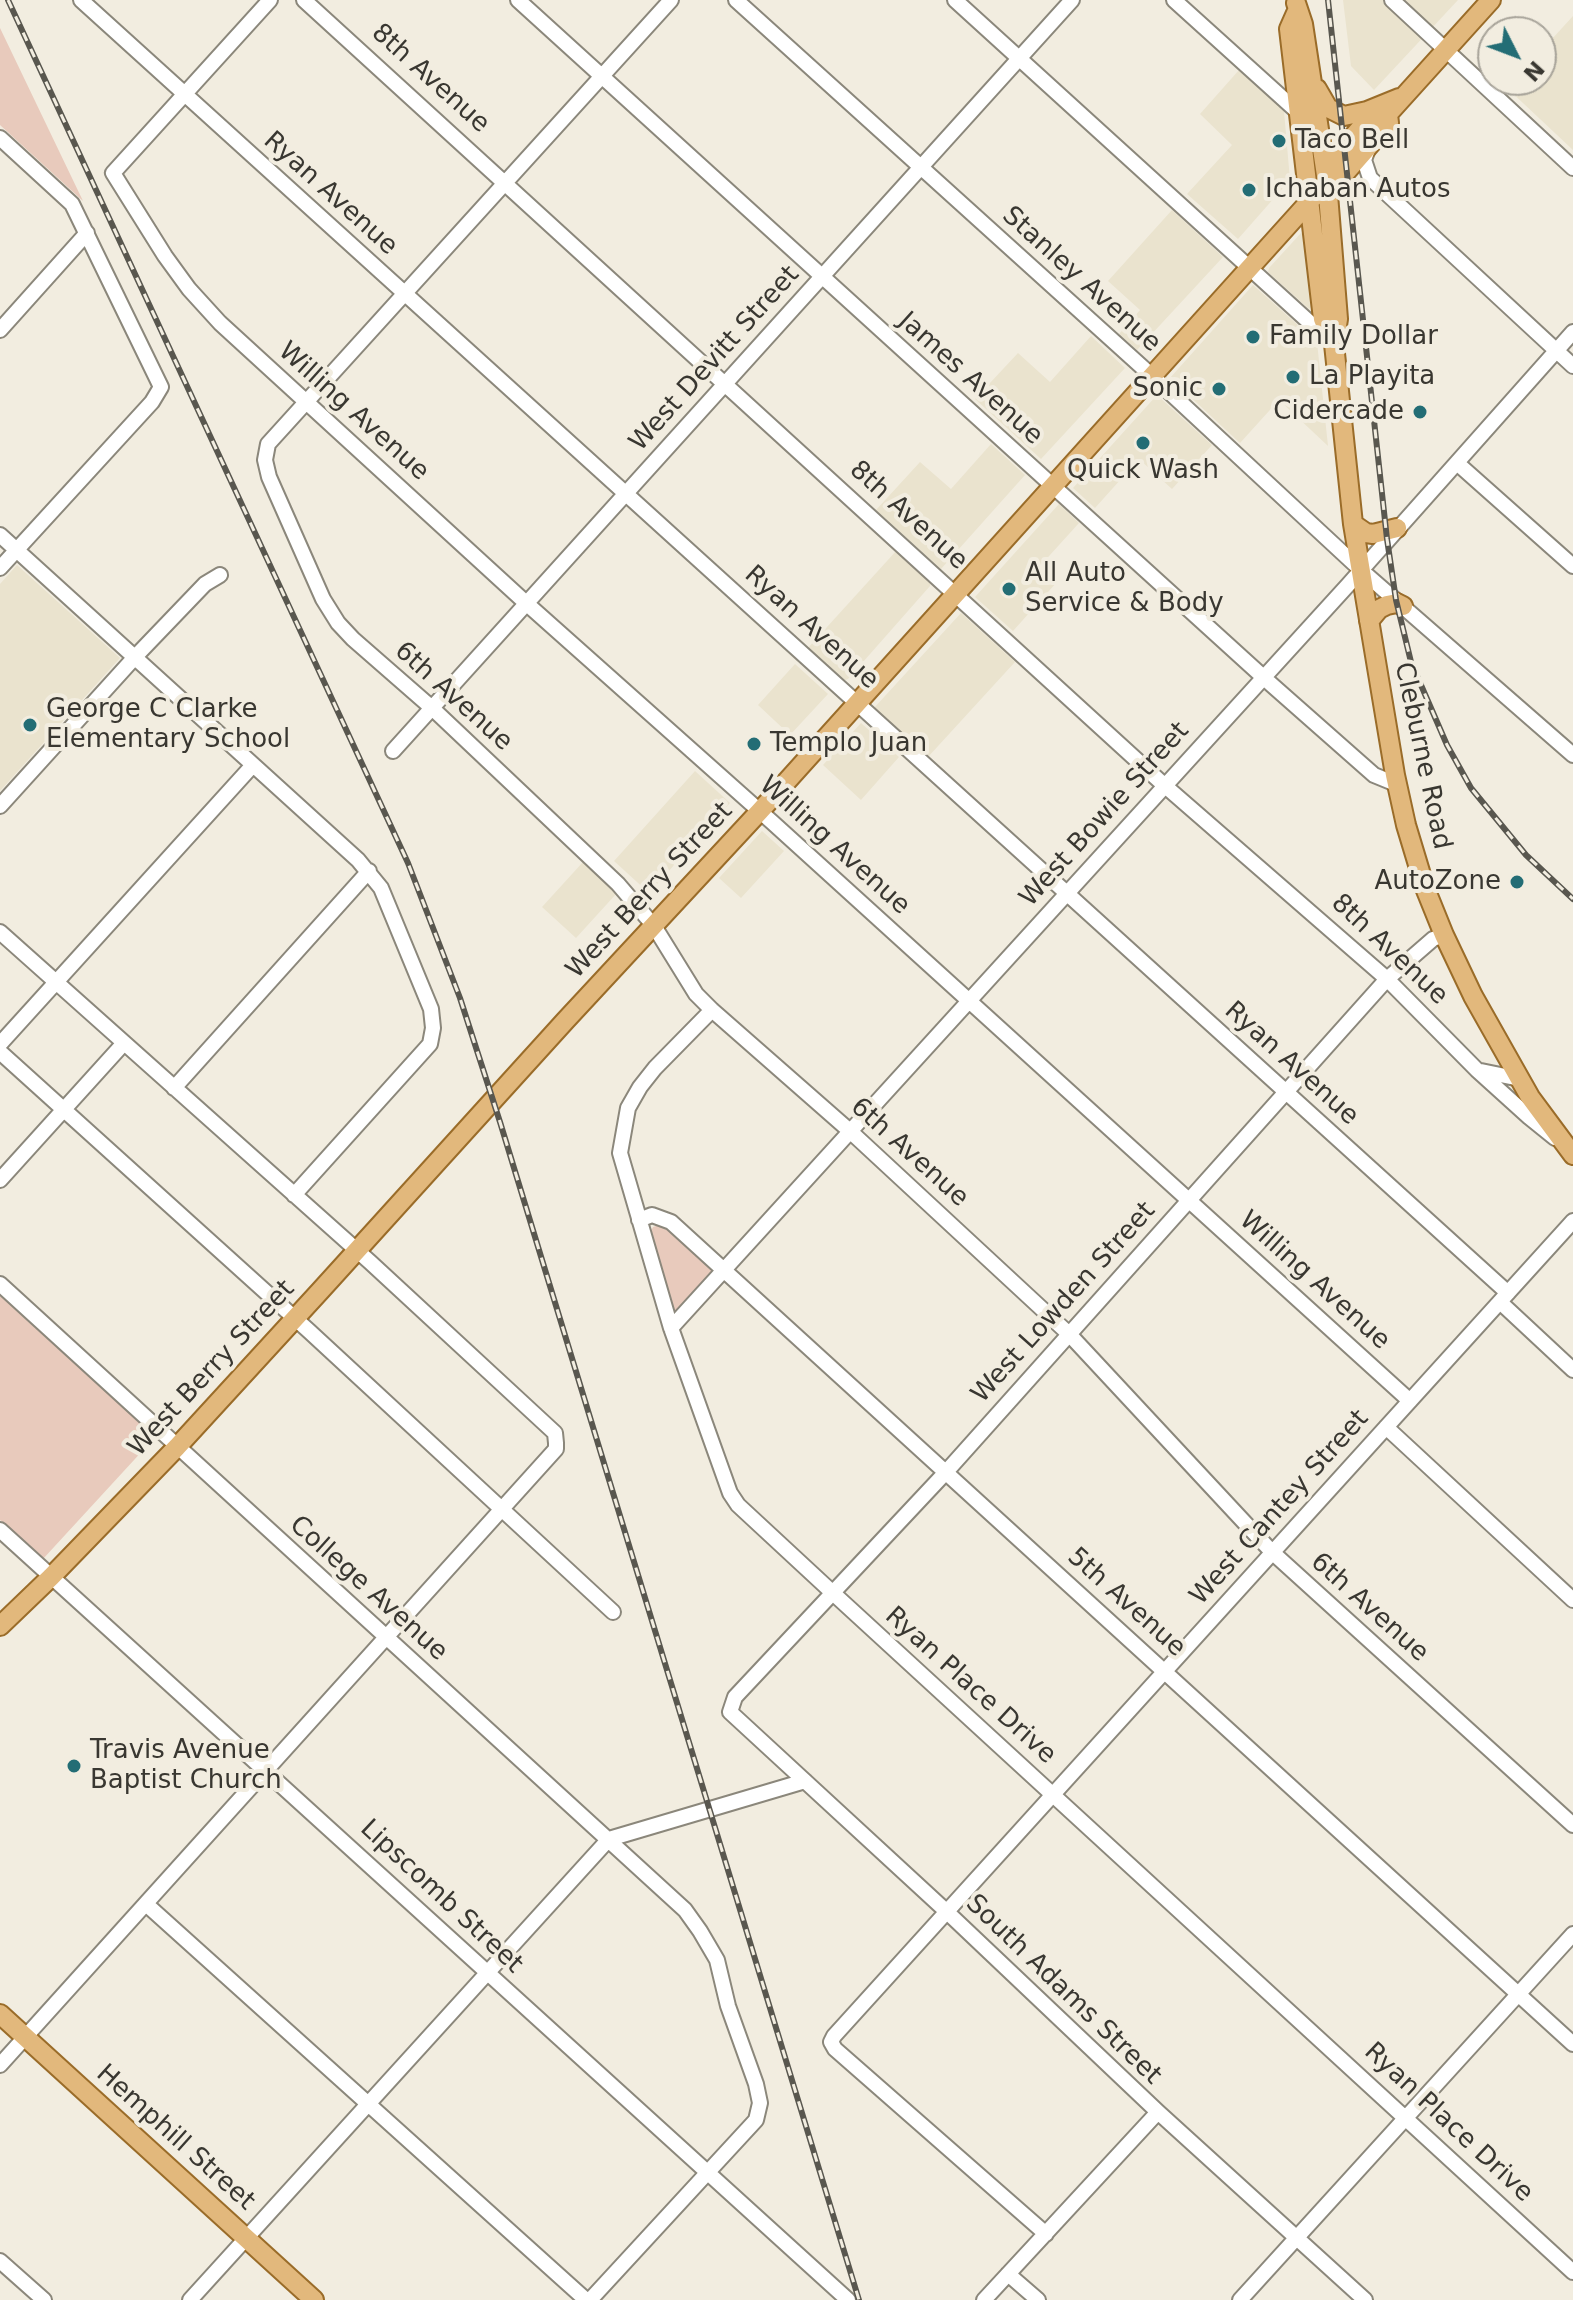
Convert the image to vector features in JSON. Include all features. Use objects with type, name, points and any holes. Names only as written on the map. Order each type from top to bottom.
[{"type":"main road","name":"West Berry Street","points":[[0,1626],[177,1447],[357,1251],[760,811],[1327,182],[1345,173],[1389,123],[1388,114],[1491,0]]},
{"type":"main road","name":"Cleburne Road","points":[[1297,5],[1289,29],[1323,319],[1334,344]]},
{"type":"main road","name":"Cleburne Road","points":[[1297,5],[1303,24],[1327,182],[1338,319],[1334,344],[1353,524],[1396,784],[1410,842],[1444,935],[1473,996],[1520,1079],[1568,1149]]},
{"type":"main road","points":[[1311,74],[1322,101],[1340,115],[1352,115],[1405,95]]},
{"type":"main road","name":"West Berry Street","points":[[1327,182],[1335,157],[1374,113],[1388,114]]},
{"type":"main road","points":[[1353,524],[1373,534],[1397,528]]},
{"type":"main road","points":[[1369,621],[1387,605],[1397,603],[1403,606]]},
{"type":"main road","name":"Hemphill Street","points":[[0,2014],[314,2300]]},
{"type":"street","name":"Ryan Avenue","points":[[81,0],[1286,1092],[1504,1297],[1573,1370]]},
{"type":"street","points":[[185,94],[270,0]]},
{"type":"street","name":"8th Avenue","points":[[304,0],[1164,785],[1387,979],[1477,1070],[1568,1149]]},
{"type":"street","name":"James Avenue","points":[[518,0],[1264,677],[1374,775],[1396,784]]},
{"type":"street","points":[[306,402],[671,0]]},
{"type":"street","name":"Stanley Avenue","points":[[736,0],[1152,376],[1361,570],[1573,755]]},
{"type":"street","points":[[955,0],[1334,344]]},
{"type":"street","name":"West Devitt Street","points":[[393,751],[1072,0]]},
{"type":"street","points":[[1174,0],[1299,113]]},
{"type":"street","points":[[1392,0],[1573,168]]},
{"type":"street","name":"Willing Avenue","points":[[185,94],[113,173],[165,256],[220,323],[1410,1401]]},
{"type":"street","points":[[0,138],[72,204],[161,387],[152,402],[0,568]]},
{"type":"street","points":[[1371,144],[1364,160],[1370,178],[1573,366]]},
{"type":"street","points":[[1345,173],[1370,178]]},
{"type":"street","points":[[0,330],[87,233]]},
{"type":"street","name":"West Bowie Street","points":[[671,1328],[1361,570],[1573,332]]},
{"type":"street","name":"6th Avenue","points":[[306,402],[268,444],[265,460],[269,477],[323,599],[338,623],[618,884],[654,926],[696,994],[712,1010],[851,1132],[1069,1334],[1272,1552],[1573,1825]]},
{"type":"street","points":[[1457,463],[1573,566]]},
{"type":"street","points":[[0,535],[369,871],[381,888],[431,1009],[433,1028],[430,1044],[294,1195]]},
{"type":"street","points":[[0,806],[135,657],[205,584],[220,575]]},
{"type":"street","points":[[0,1044],[253,765]]},
{"type":"street","points":[[174,1088],[369,871]]},
{"type":"street","points":[[0,932],[357,1251],[555,1433],[556,1449],[0,2065]]},
{"type":"street","name":"West Lowden Street","points":[[730,1712],[735,1697],[946,1472],[1387,979],[1433,939],[1444,935]]},
{"type":"street","name":"Ryan Place Drive","points":[[712,1010],[655,1068],[628,1108],[620,1153],[671,1328],[730,1493],[738,1505],[1573,2272]]},
{"type":"street","points":[[0,1180],[124,1043]]},
{"type":"street","points":[[0,1052],[503,1508],[613,1612]]},
{"type":"street","points":[[1477,1070],[1520,1079]]},
{"type":"street","name":"5th Avenue","points":[[639,1220],[652,1215],[671,1222],[1573,2044]]},
{"type":"street","name":"West Cantey Street","points":[[1046,2234],[835,2049],[831,2042],[842,2025],[1573,1221]]},
{"type":"street","name":"College Avenue","points":[[0,1284],[685,1910],[717,1960],[728,2006],[760,2103],[756,2120],[707,2170]]},
{"type":"street","points":[[1386,1427],[1573,1600]]},
{"type":"street","name":"Lipscomb Street","points":[[0,1530],[267,1769],[848,2300]]},
{"type":"street","name":"South Adams Street","points":[[730,1712],[1158,2112],[1365,2300]]},
{"type":"street","points":[[190,2300],[609,1839],[805,1781]]},
{"type":"street","points":[[146,1904],[588,2300],[707,2170]]},
{"type":"street","points":[[1240,2300],[1573,1934]]},
{"type":"street","points":[[984,2300],[1158,2112]]},
{"type":"street","points":[[0,2261],[44,2300]]},
{"type":"street","points":[[1008,2274],[1038,2300]]},
{"type":"shaded area","points":[[1343,0],[1458,0],[1374,90],[1351,66]]},
{"type":"shaded area","points":[[1573,16],[1573,150],[1516,96],[1557,96],[1557,34]]},
{"type":"shaded area","points":[[0,28],[83,201],[0,125]]},
{"type":"shaded area","points":[[1239,70],[1284,111],[1290,180],[1238,239],[1187,194],[1232,145],[1200,114]]},
{"type":"shaded area","points":[[1172,210],[1223,257],[1137,350],[1119,334],[1140,310],[1108,281]]},
{"type":"shaded area","points":[[1301,233],[1304,235],[1314,304],[1309,309],[1268,272]]},
{"type":"shaded area","points":[[1253,285],[1317,342],[1328,446],[1279,400],[1240,443],[1170,378]]},
{"type":"shaded area","points":[[1091,336],[1125,368],[1041,459],[975,399],[1018,353],[1050,382]]},
{"type":"shaded area","points":[[1157,395],[1212,445],[1172,489],[1139,459],[1095,508],[1073,488]]},
{"type":"shaded area","points":[[991,444],[1025,475],[941,569],[876,510],[920,462],[951,489]]},
{"type":"shaded area","points":[[1059,504],[1079,523],[1040,566],[1057,582],[1013,631],[975,597]]},
{"type":"shaded area","points":[[897,550],[931,580],[930,586],[843,681],[807,649]]},
{"type":"shaded area","name":"George C Clarke Elementary School","points":[[17,565],[120,658],[0,791],[0,584]]},
{"type":"shaded area","points":[[961,613],[1015,662],[928,757],[874,708]]},
{"type":"shaded area","points":[[795,664],[828,694],[790,735],[758,705]]},
{"type":"shaded area","points":[[861,723],[899,757],[861,800],[823,765]]},
{"type":"shaded area","points":[[695,771],[730,803],[649,893],[614,861]]},
{"type":"shaded area","points":[[762,831],[784,851],[741,898],[719,878]]},
{"type":"shaded area","points":[[583,862],[617,893],[576,938],[542,907]]},
{"type":"shaded area","points":[[664,1225],[714,1272],[675,1317],[650,1233],[653,1227]]},
{"type":"shaded area","points":[[0,1290],[157,1435],[43,1559],[0,1520]]},
{"type":"railway","points":[[8,0],[408,863],[460,998],[859,2300]]},
{"type":"railway","points":[[1328,0],[1387,539],[1396,600],[1411,662],[1447,745],[1471,788],[1526,855],[1573,899]]},
{"type":"place","name":"Taco Bell","points":[[1279,141]]},
{"type":"place","name":"Ichaban Autos","points":[[1249,190]]},
{"type":"place","name":"Family Dollar","points":[[1253,337]]},
{"type":"place","name":"La Playita","points":[[1293,377]]},
{"type":"place","name":"Sonic","points":[[1219,389]]},
{"type":"place","name":"Cidercade","points":[[1420,412]]},
{"type":"place","name":"Quick Wash","points":[[1143,443]]},
{"type":"place","name":"All Auto Service & Body","points":[[1009,589]]},
{"type":"place","name":"George C Clarke Elementary School","points":[[30,725]]},
{"type":"place","name":"Templo Juan","points":[[754,744]]},
{"type":"place","name":"AutoZone","points":[[1517,882]]},
{"type":"place","name":"Travis Avenue Baptist Church","points":[[74,1766]]}]
